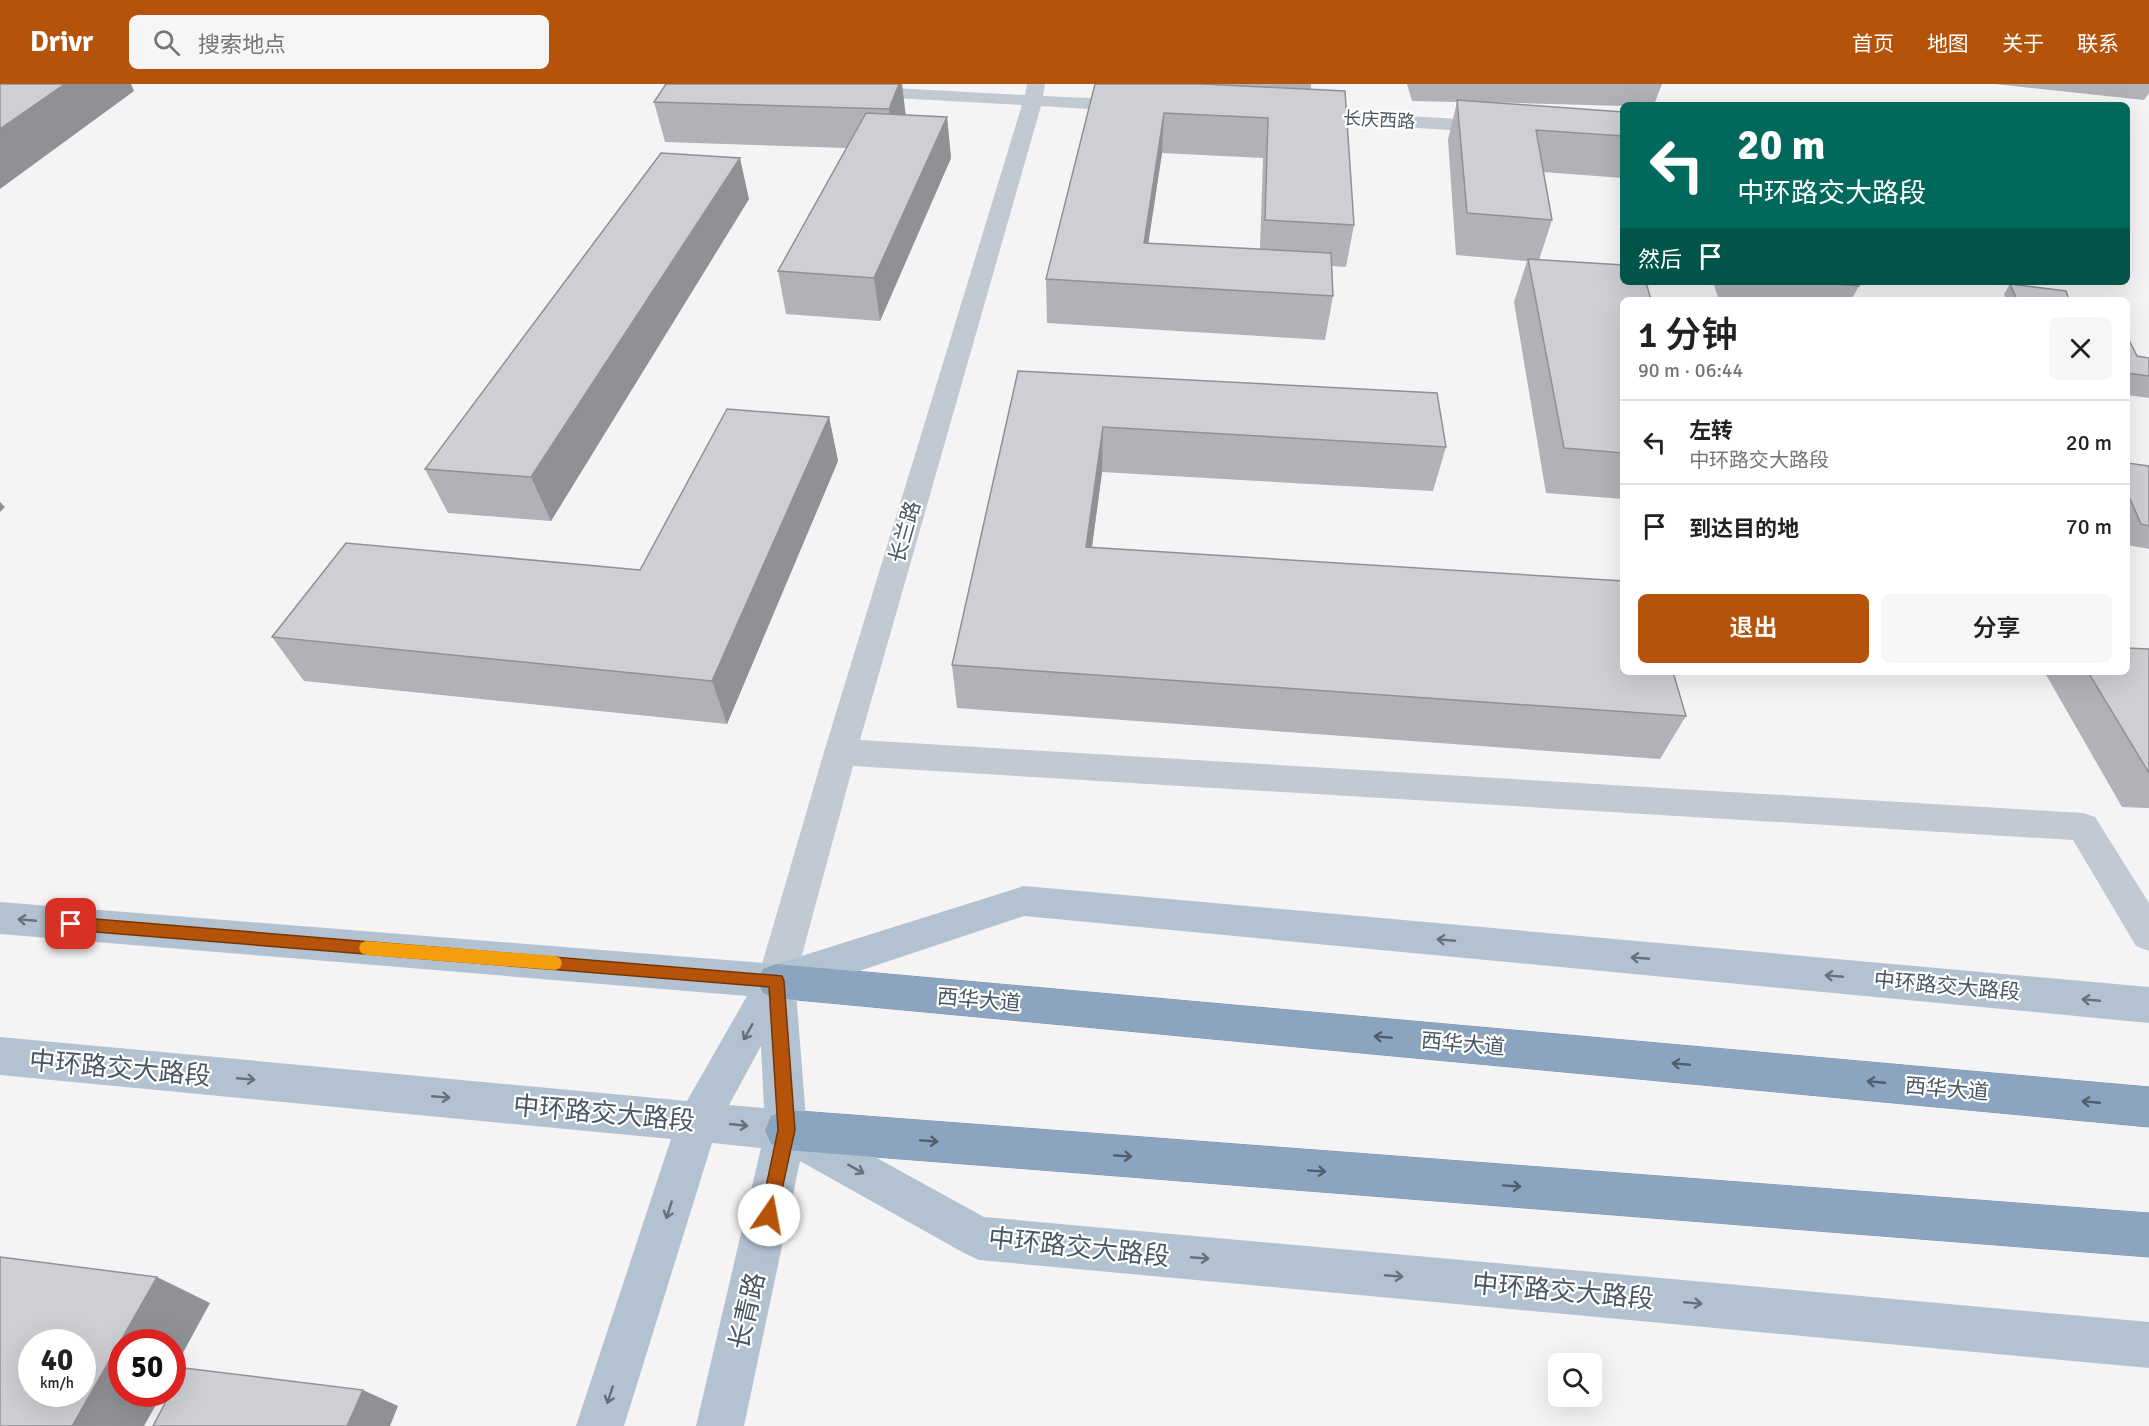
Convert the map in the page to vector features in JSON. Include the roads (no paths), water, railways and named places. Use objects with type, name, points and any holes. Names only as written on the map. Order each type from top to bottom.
[{"type":"highway","name":"西华大道","points":[[776,981],[2149,1107]]},
{"type":"highway","points":[[786,1130],[2149,1235]]},
{"type":"main road","name":"中环路交大路段","points":[[0,918],[776,981],[1024,901],[2149,1005]]},
{"type":"main road","points":[[600,1426],[698,1121],[776,981]]},
{"type":"main road","name":"长青路","points":[[720,1426],[786,1130],[776,981]]},
{"type":"main road","name":"中环路交大路段","points":[[0,1056],[786,1130],[979,1238],[2149,1345]]},
{"type":"street","points":[[833,89],[1035,92],[1151,107]]},
{"type":"street","name":"长兰路","points":[[776,981],[840,752],[1035,92]]},
{"type":"street","name":"长庆西路","points":[[1281,115],[1517,128]]},
{"type":"street","points":[[840,752],[2084,827],[2149,935]]}]
